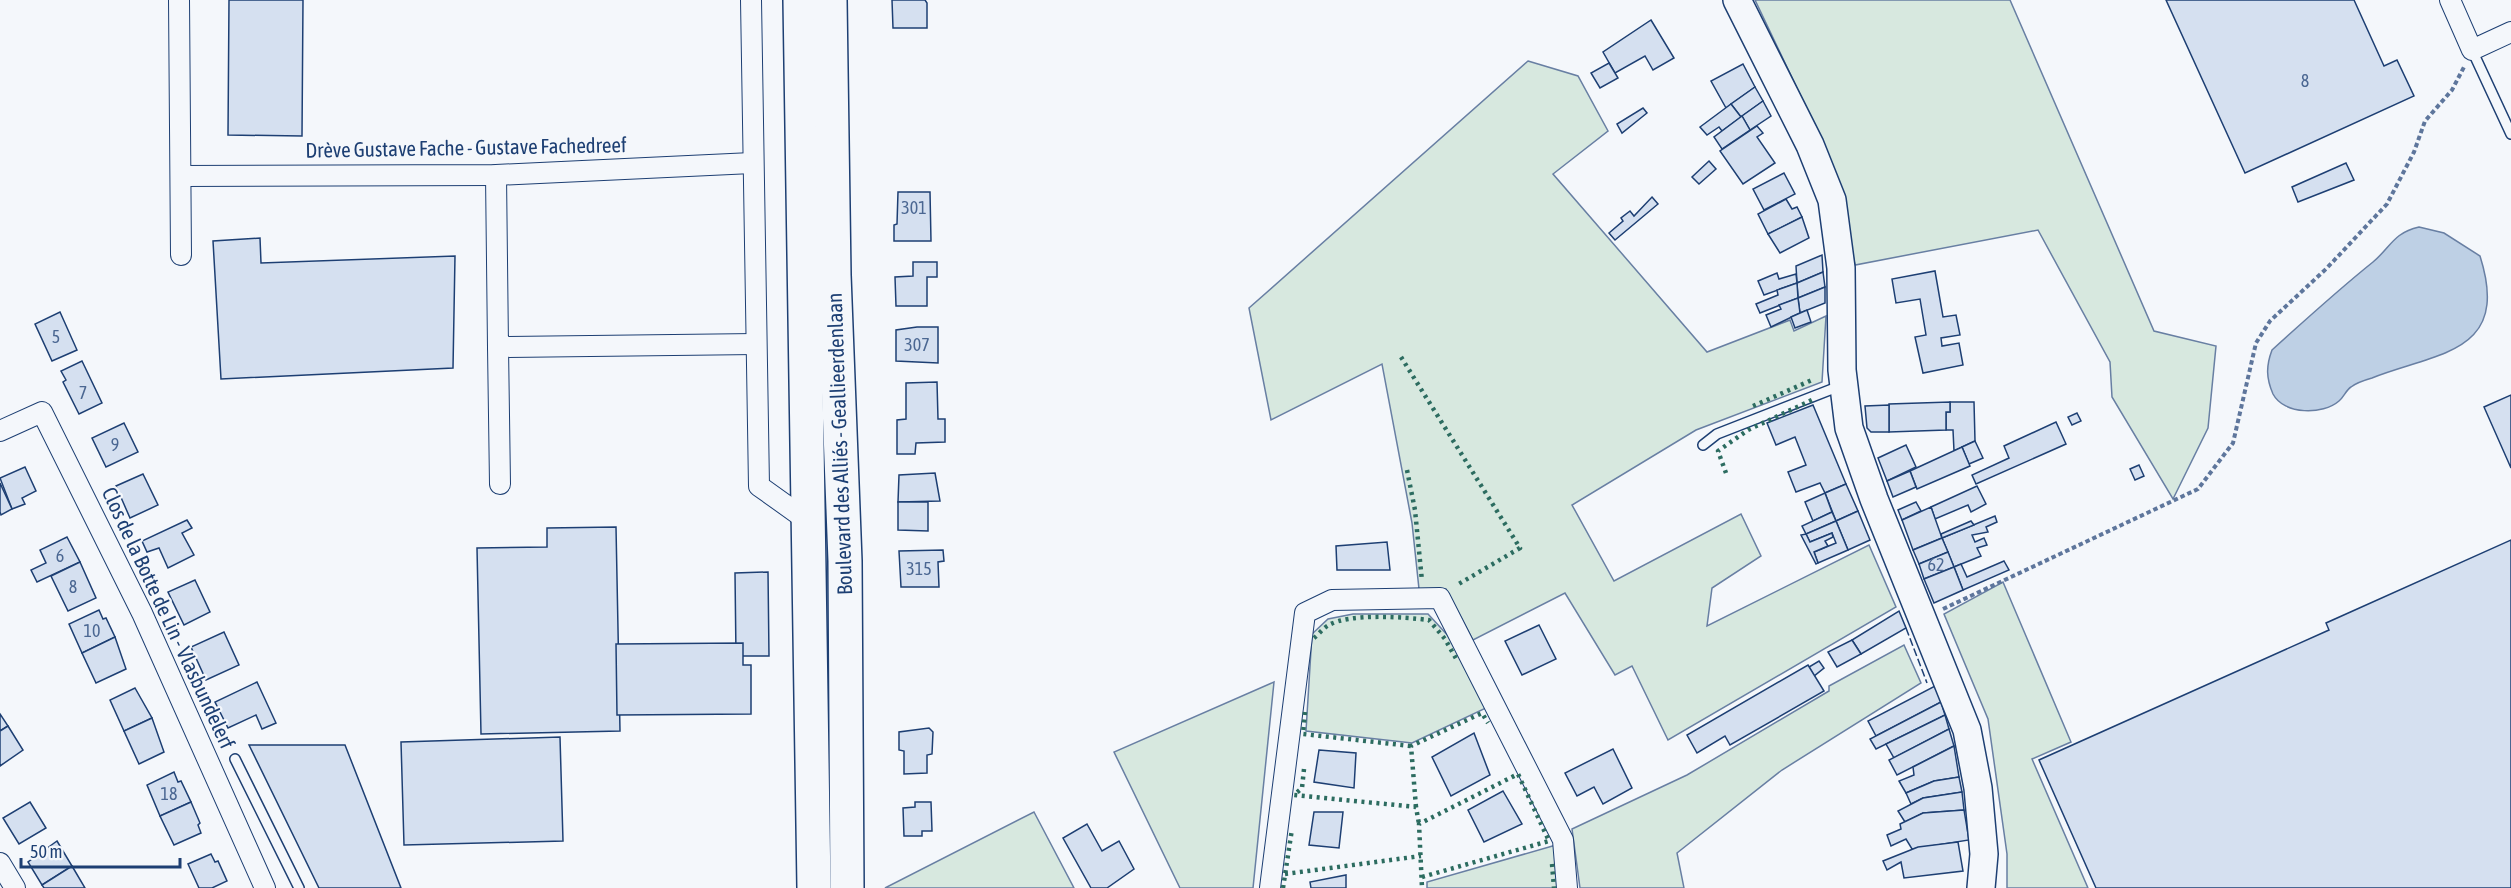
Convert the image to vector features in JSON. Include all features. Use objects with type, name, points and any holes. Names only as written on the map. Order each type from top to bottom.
[{"type":"highway","name":"Boulevard des Alliés - Geallieerdenlaan","points":[[800,0],[826,522],[828,680],[814,888]]},
{"type":"highway","name":"Boulevard des Alliés - Geallieerdenlaan","points":[[826,522],[834,274],[830,0]]},
{"type":"highway","name":"Boulevard des Alliés - Geallieerdenlaan","points":[[828,680],[848,888]]},
{"type":"street","points":[[179,0],[181,255]]},
{"type":"street","points":[[751,0],[759,486],[826,522]]},
{"type":"street","points":[[1737,0],[1810,145],[1832,200],[1841,268],[1844,385],[1849,428],[1874,499],[1967,730],[1978,788],[1984,854],[1981,888]]},
{"type":"street","points":[[2450,0],[2472,50],[2511,32]]},
{"type":"street","name":"Drève Gustave Fache - Gustave Fachedreef","points":[[181,176],[496,175],[753,163]]},
{"type":"street","points":[[496,175],[500,484]]},
{"type":"street","points":[[498,347],[756,344]]},
{"type":"street","name":"Clos de la Botte de Lin - Vlasbundelerf","points":[[0,431],[42,412],[142,613],[265,888]]},
{"type":"street","points":[[1270,888],[1305,613],[1332,600],[1440,598],[1563,840],[1567,888]]},
{"type":"street","points":[[0,863],[15,888]]},
{"type":"lane","points":[[2472,50],[2511,134]]},
{"type":"lane","points":[[1703,445],[1717,434],[1823,391],[1844,385]]},
{"type":"lane","points":[[236,759],[298,888]]},
{"type":"path","points":[[1923,618],[2198,489],[2233,443],[2256,343],[2271,321],[2326,269],[2387,204],[2414,152],[2425,121],[2452,90],[2472,50]]},
{"type":"shaded area","points":[[1755,0],[2010,0],[2154,331],[2216,346],[2208,428],[2173,499],[2112,397],[2110,362],[2038,230],[1855,265],[1842,203],[1814,124]]},
{"type":"shaded area","points":[[1528,61],[1578,76],[1608,131],[1553,174],[1707,352],[1790,320],[1794,331],[1826,316],[1822,382],[1696,430],[1572,505],[1614,581],[1741,514],[1761,556],[1712,588],[1707,626],[1869,545],[1896,607],[1668,740],[1632,666],[1615,675],[1565,593],[1473,640],[1446,589],[1419,589],[1412,523],[1382,364],[1271,420],[1249,308]]},
{"type":"shaded area","points":[[2003,582],[2071,742],[2032,759],[2088,888],[2007,888],[2007,854],[1988,719],[1944,614]]},
{"type":"shaded area","points":[[1353,614],[1428,614],[1452,640],[1486,708],[1412,743],[1306,731],[1312,634],[1328,619]]},
{"type":"shaded area","points":[[1904,645],[1921,683],[1782,770],[1677,853],[1684,888],[1580,888],[1572,829],[1687,775],[1829,691],[1829,686]]},
{"type":"shaded area","points":[[1274,682],[1253,888],[1180,888],[1114,752]]},
{"type":"shaded area","points":[[1034,812],[1074,888],[885,888]]},
{"type":"shaded area","points":[[1556,845],[1560,888],[1427,888],[1427,882]]},
{"type":"water","points":[[2419,227],[2444,233],[2480,256],[2487,288],[2485,313],[2477,331],[2462,344],[2443,354],[2355,384],[2332,406],[2304,411],[2278,401],[2273,394],[2268,377],[2272,350],[2373,262],[2398,237]]},
{"type":"building","points":[[229,0],[303,0],[302,136],[228,135]]},
{"type":"building","points":[[892,0],[925,0],[927,28],[893,28]]},
{"type":"building","points":[[2166,0],[2354,0],[2384,66],[2397,60],[2414,96],[2245,173]]},
{"type":"building","points":[[1651,20],[1674,58],[1653,70],[1645,56],[1615,73],[1603,52]]},
{"type":"building","points":[[1609,63],[1618,78],[1600,88],[1591,73]]},
{"type":"building","points":[[1743,64],[1755,87],[1726,108],[1711,81]]},
{"type":"building","points":[[1755,87],[1763,101],[1741,117],[1731,104]]},
{"type":"building","points":[[1763,101],[1771,116],[1750,130],[1742,116]]},
{"type":"building","points":[[1731,104],[1741,117],[1722,131],[1719,127],[1707,135],[1700,127]]},
{"type":"building","points":[[1643,108],[1647,113],[1622,133],[1617,124]]},
{"type":"building","points":[[1742,116],[1750,130],[1722,149],[1714,137]]},
{"type":"building","points":[[1757,126],[1763,133],[1757,137],[1775,163],[1743,184],[1720,151]]},
{"type":"building","points":[[1709,161],[1716,169],[1699,184],[1692,177]]},
{"type":"building","points":[[2346,163],[2354,180],[2298,202],[2292,187]]},
{"type":"building","points":[[1784,173],[1795,194],[1764,210],[1753,189]]},
{"type":"building","points":[[898,192],[930,192],[931,241],[894,241]]},
{"type":"building","points":[[1652,197],[1658,204],[1615,240],[1609,233],[1623,221],[1621,218],[1630,211],[1634,216]]},
{"type":"building","points":[[1786,199],[1792,209],[1797,207],[1802,217],[1768,234],[1758,214]]},
{"type":"building","points":[[1802,217],[1809,238],[1780,253],[1768,234]]},
{"type":"building","points":[[260,238],[261,263],[455,256],[453,368],[221,379],[213,241]]},
{"type":"building","points":[[1822,255],[1823,272],[1797,283],[1796,266]]},
{"type":"building","points":[[913,262],[937,262],[937,277],[927,277],[927,306],[896,306],[895,277],[913,276]]},
{"type":"building","points":[[1935,271],[1943,317],[1956,315],[1960,335],[1941,338],[1942,346],[1959,343],[1963,365],[1923,373],[1915,337],[1926,335],[1920,299],[1896,303],[1892,279]]},
{"type":"building","points":[[1823,272],[1825,287],[1798,298],[1797,283]]},
{"type":"building","points":[[1777,273],[1779,279],[1796,274],[1797,283],[1764,295],[1758,281]]},
{"type":"building","points":[[1797,283],[1798,298],[1760,313],[1756,304],[1778,295],[1777,290]]},
{"type":"building","points":[[1825,287],[1825,303],[1800,313],[1798,298]]},
{"type":"building","points":[[1798,298],[1800,313],[1771,327],[1766,315],[1781,309],[1779,305]]},
{"type":"building","points":[[1807,310],[1811,322],[1795,328],[1791,317]]},
{"type":"building","points":[[60,312],[77,350],[52,361],[35,324]]},
{"type":"building","points":[[938,327],[938,363],[896,361],[896,330]]},
{"type":"building","points":[[82,361],[102,403],[79,414],[63,382],[66,380],[61,371]]},
{"type":"building","points":[[937,382],[938,419],[945,419],[945,442],[916,443],[915,454],[897,454],[897,420],[906,419],[906,383]]},
{"type":"building","points":[[2511,395],[2511,468],[2484,407]]},
{"type":"building","points":[[1950,402],[1974,402],[1975,441],[1954,451],[1953,430],[1946,430],[1946,412],[1950,412]]},
{"type":"building","points":[[1950,402],[1950,412],[1946,412],[1946,430],[1889,432],[1889,404]]},
{"type":"building","points":[[1813,405],[1846,484],[1825,493],[1820,483],[1796,492],[1788,472],[1806,465],[1795,437],[1776,445],[1767,423]]},
{"type":"building","points":[[1889,405],[1889,432],[1871,432],[1867,428],[1865,406]]},
{"type":"building","points":[[2077,413],[2081,421],[2072,425],[2068,417]]},
{"type":"building","points":[[2056,422],[2066,444],[1976,484],[1972,475],[2009,458],[2004,446]]},
{"type":"building","points":[[124,423],[138,452],[106,467],[92,438]]},
{"type":"building","points":[[1975,441],[1983,458],[1969,464],[1962,447]]},
{"type":"building","points":[[1906,445],[1916,467],[1887,481],[1878,458]]},
{"type":"building","points":[[1962,447],[1970,466],[1917,489],[1910,471]]},
{"type":"building","points":[[2139,465],[2144,476],[2135,480],[2130,469]]},
{"type":"building","points":[[25,467],[36,491],[22,498],[25,504],[12,509],[0,478]]},
{"type":"building","points":[[1910,471],[1916,487],[1893,497],[1887,481]]},
{"type":"building","points":[[935,473],[940,501],[898,502],[899,475]]},
{"type":"building","points":[[143,474],[158,505],[130,518],[116,486]]},
{"type":"building","points":[[0,483],[12,509],[1,515],[0,512]]},
{"type":"building","points":[[1846,484],[1858,511],[1836,521],[1825,493]]},
{"type":"building","points":[[1977,486],[1986,504],[1971,512],[1968,505],[1935,519],[1931,507]]},
{"type":"building","points":[[1825,493],[1832,512],[1813,521],[1805,502]]},
{"type":"building","points":[[898,502],[928,502],[928,531],[898,530]]},
{"type":"building","points":[[1916,502],[1921,511],[1902,520],[1898,510]]},
{"type":"building","points":[[1931,507],[1942,538],[1913,550],[1902,520]]},
{"type":"building","points":[[1858,511],[1870,540],[1848,550],[1836,521]]},
{"type":"building","points":[[1832,512],[1836,521],[1806,534],[1802,526]]},
{"type":"building","points":[[1995,516],[1997,522],[1986,527],[1988,532],[1972,535],[1975,542],[1984,538],[1987,545],[1977,548],[1981,556],[1954,567],[1942,538]]},
{"type":"building","points":[[187,520],[192,528],[182,533],[194,555],[168,568],[159,548],[147,552],[142,541]]},
{"type":"building","points":[[1836,521],[1848,550],[1818,563],[1814,552],[1836,543],[1832,533],[1810,542],[1806,534]]},
{"type":"building","points":[[1971,521],[1974,525],[1942,538],[1941,534]]},
{"type":"building","points":[[616,527],[620,731],[481,734],[477,548],[547,547],[547,528]]},
{"type":"building","points":[[1832,533],[1833,537],[1825,541],[1828,546],[1814,552],[1818,563],[1816,564],[1801,535],[1806,534],[1810,542]]},
{"type":"building","points":[[67,537],[80,562],[37,582],[31,570],[46,563],[40,550]]},
{"type":"building","points":[[1942,538],[1948,552],[1919,564],[1913,550]]},
{"type":"building","points":[[2511,540],[2511,888],[2096,888],[2039,760],[2329,630],[2326,623]]},
{"type":"building","points":[[1387,542],[1390,570],[1337,570],[1336,546]]},
{"type":"building","points":[[943,550],[944,561],[938,562],[939,587],[901,587],[899,551]]},
{"type":"building","points":[[1948,552],[1954,567],[1924,579],[1919,564]]},
{"type":"building","points":[[2004,561],[2009,570],[1963,590],[1954,567],[1961,564],[1967,577]]},
{"type":"building","points":[[80,562],[96,598],[68,611],[51,576]]},
{"type":"building","points":[[1954,567],[1963,590],[1934,603],[1924,579]]},
{"type":"building","points":[[768,572],[769,656],[736,656],[735,573]]},
{"type":"building","points":[[195,580],[210,612],[184,625],[168,592]]},
{"type":"building","points":[[99,610],[103,619],[106,618],[115,637],[82,653],[69,624]]},
{"type":"building","points":[[1899,611],[1906,628],[1861,654],[1852,640]]},
{"type":"building","points":[[1539,625],[1556,659],[1522,675],[1505,641]]},
{"type":"building","points":[[224,632],[239,665],[206,680],[191,647]]},
{"type":"building","points":[[115,637],[126,669],[96,683],[82,653]]},
{"type":"building","points":[[1852,640],[1861,654],[1837,667],[1828,652]]},
{"type":"building","points":[[743,643],[743,665],[751,665],[751,714],[617,715],[616,644]]},
{"type":"building","points":[[1819,661],[1824,668],[1814,676],[1809,667]]},
{"type":"building","points":[[1808,665],[1824,691],[1730,745],[1725,736],[1697,753],[1687,735]]},
{"type":"building","points":[[257,682],[276,723],[262,729],[256,715],[228,728],[215,702]]},
{"type":"building","points":[[1935,686],[1941,702],[1876,736],[1868,721]]},
{"type":"building","points":[[135,688],[152,718],[124,731],[110,700]]},
{"type":"building","points":[[1941,702],[1945,715],[1876,749],[1870,739]]},
{"type":"building","points":[[0,714],[8,726],[0,731]]},
{"type":"building","points":[[1945,715],[1949,729],[1894,758],[1886,744]]},
{"type":"building","points":[[152,718],[164,752],[139,764],[124,731]]},
{"type":"building","points":[[8,726],[23,750],[0,766],[0,731]]},
{"type":"building","points":[[929,728],[933,732],[932,754],[927,755],[927,773],[904,774],[904,751],[899,750],[899,732]]},
{"type":"building","points":[[1949,729],[1954,746],[1897,775],[1889,760]]},
{"type":"building","points":[[1474,733],[1490,775],[1451,796],[1432,757]]},
{"type":"building","points":[[560,737],[563,841],[404,845],[401,742]]},
{"type":"building","points":[[249,745],[345,745],[401,888],[319,888]]},
{"type":"building","points":[[1954,746],[1959,777],[1934,781],[1906,793],[1899,781],[1914,775],[1913,767]]},
{"type":"building","points":[[1613,749],[1632,788],[1603,804],[1594,787],[1577,796],[1565,773]]},
{"type":"building","points":[[1319,750],[1356,753],[1354,788],[1314,782]]},
{"type":"building","points":[[174,772],[191,802],[160,816],[147,785]]},
{"type":"building","points":[[1959,777],[1962,792],[1923,798],[1911,804],[1906,793],[1934,781]]},
{"type":"building","points":[[1503,791],[1522,824],[1484,842],[1468,810]]},
{"type":"building","points":[[1962,792],[1964,810],[1923,813],[1905,822],[1898,811],[1923,798]]},
{"type":"building","points":[[30,802],[46,828],[19,844],[3,818]]},
{"type":"building","points":[[191,802],[200,823],[198,825],[201,833],[174,845],[160,816]]},
{"type":"building","points":[[915,802],[931,802],[932,831],[922,831],[922,836],[904,836],[903,808],[915,807]]},
{"type":"building","points":[[1964,810],[1969,840],[1912,849],[1906,839],[1891,846],[1887,835],[1901,829],[1900,824],[1923,813]]},
{"type":"building","points":[[1314,812],[1343,812],[1339,848],[1309,845]]},
{"type":"building","points":[[1087,824],[1102,851],[1119,841],[1134,869],[1107,888],[1091,888],[1063,838]]},
{"type":"building","points":[[57,841],[72,866],[42,885],[28,862]]},
{"type":"building","points":[[1958,842],[1963,871],[1904,878],[1901,862],[1887,870],[1883,861],[1918,847]]},
{"type":"building","points":[[211,854],[215,862],[218,861],[227,881],[212,888],[199,888],[188,864]]},
{"type":"building","points":[[72,866],[85,888],[44,888],[42,885]]},
{"type":"building","points":[[1346,875],[1346,888],[1311,888],[1310,882]]},
{"type":"hedge","points":[[1401,357],[1520,548],[1457,585]]},
{"type":"hedge","points":[[1753,406],[1812,380]]},
{"type":"hedge","points":[[1726,473],[1718,451],[1748,430],[1814,399]]},
{"type":"hedge","points":[[1407,470],[1415,510],[1422,581]]},
{"type":"hedge","points":[[1314,638],[1329,625],[1350,619],[1392,617],[1429,620],[1445,639],[1458,662]]},
{"type":"hedge","points":[[1305,712],[1303,734],[1411,746]]},
{"type":"hedge","points":[[1416,807],[1411,746],[1482,713],[1488,723]]},
{"type":"hedge","points":[[1304,769],[1302,788],[1294,795],[1416,807],[1419,824]]},
{"type":"hedge","points":[[1422,877],[1549,841],[1518,774],[1419,824],[1422,888]]},
{"type":"hedge","points":[[1283,888],[1292,829]]},
{"type":"hedge","points":[[1285,874],[1421,856]]},
{"type":"hedge","points":[[1552,864],[1554,888]]},
{"type":"fence","points":[[1906,628],[1927,683]]}]
